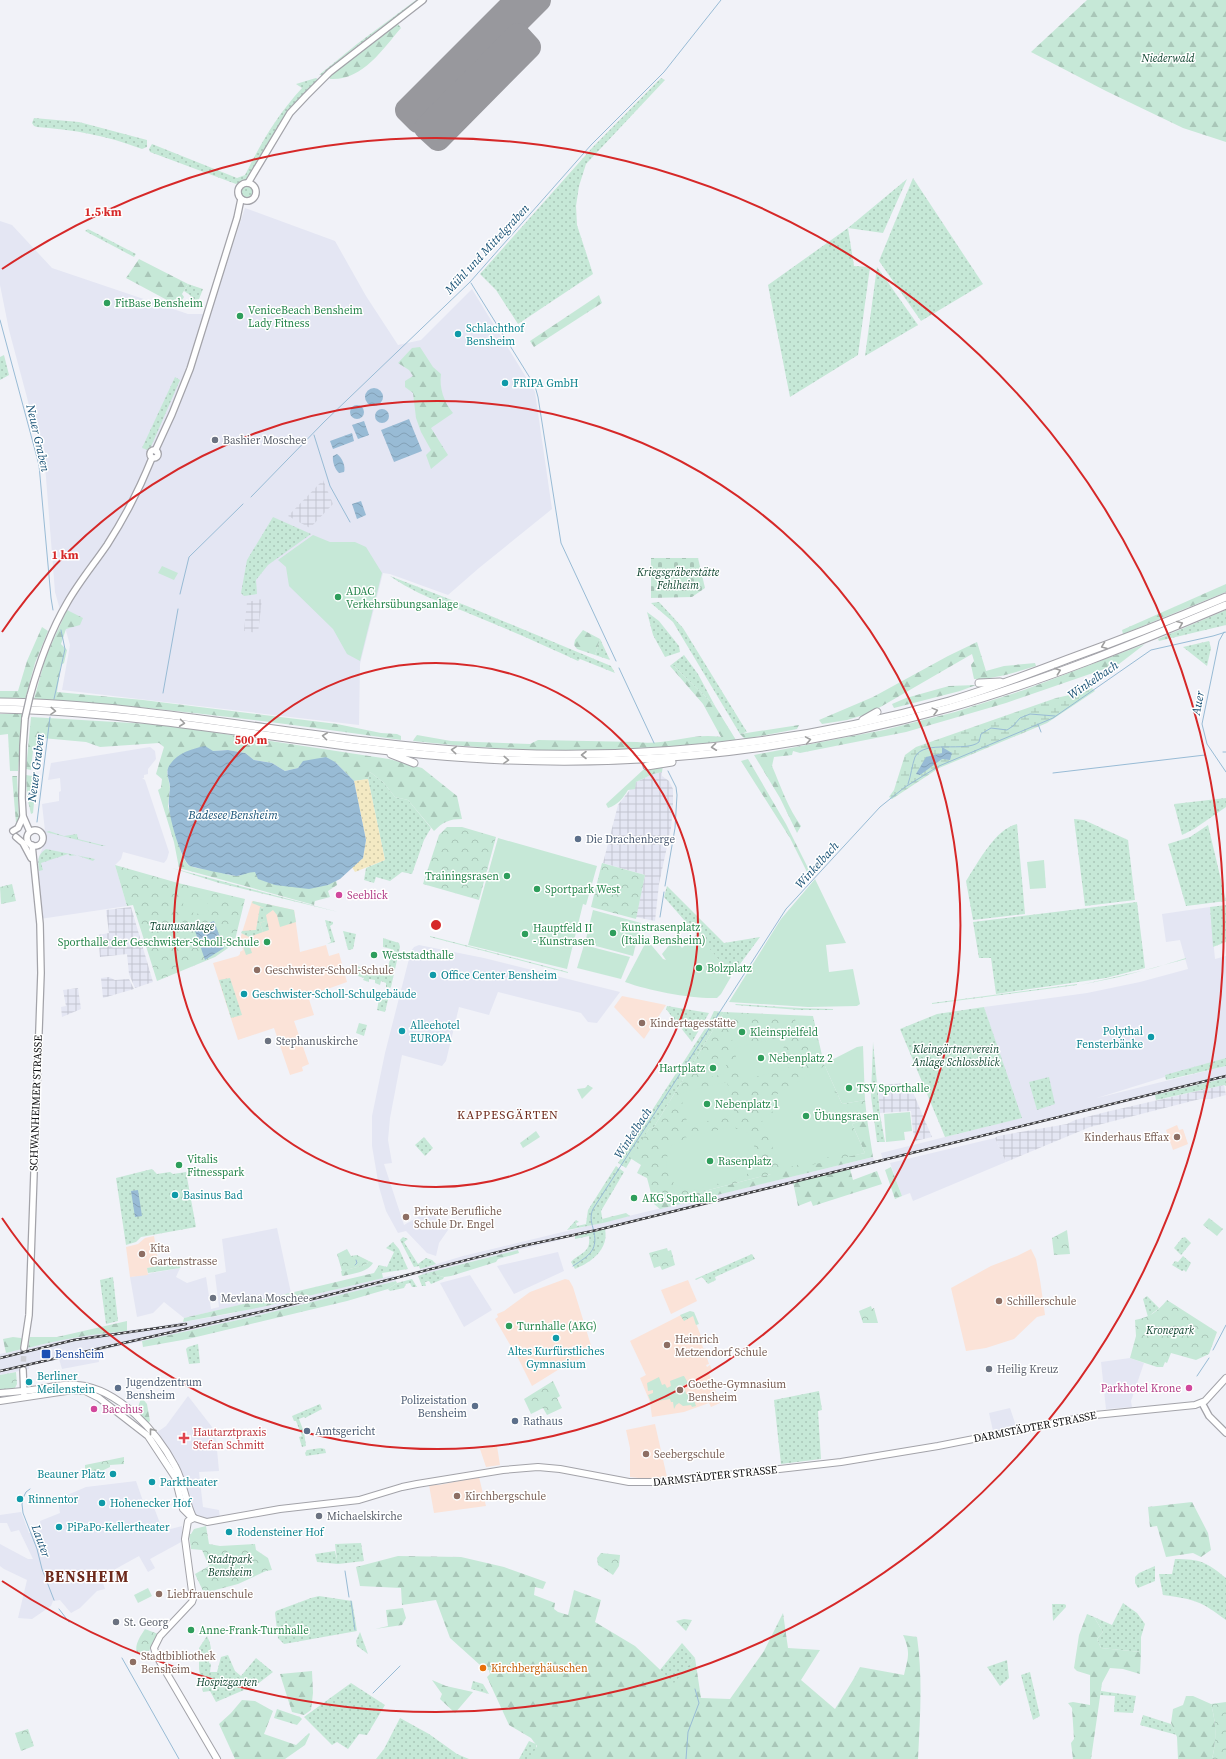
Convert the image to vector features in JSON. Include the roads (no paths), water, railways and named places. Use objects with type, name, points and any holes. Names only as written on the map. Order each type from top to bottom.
[{"type":"highway","points":[[0,702],[120,709],[427,748],[518,754],[594,755],[664,752],[731,745],[854,724],[950,700],[1009,682],[1141,632],[1226,597]]},
{"type":"highway","points":[[0,709],[81,712],[144,718],[383,751],[526,761],[596,762],[693,757],[734,752],[843,734],[951,707],[1069,667],[1226,605]]},
{"type":"highway","points":[[979,682],[1009,682]]},
{"type":"highway","points":[[854,724],[877,712]]},
{"type":"highway","points":[[383,751],[414,762]]},
{"type":"highway","points":[[647,766],[686,760],[693,757]]},
{"type":"main road","points":[[250,184],[270,144],[290,113],[314,87],[365,44],[423,0]]},
{"type":"main road","points":[[242,184],[250,184],[255,190],[255,196],[251,200],[244,200],[238,194],[239,189],[242,184]]},
{"type":"main road","points":[[32,831],[40,831],[43,836],[41,842],[35,845],[28,839],[32,831],[27,817],[23,794],[22,766],[25,718],[39,662],[54,626],[70,598],[122,520],[136,495],[152,458],[150,453],[155,451],[172,414],[190,369],[244,200]]},
{"type":"main road","points":[[12,831],[18,828],[23,816],[23,794]]},
{"type":"main road","points":[[23,816],[32,831]]},
{"type":"main road","points":[[16,837],[23,842],[33,860]]},
{"type":"main road","name":"SCHWANHEIMER STRASSE","points":[[24,1348],[29,1315],[41,973],[40,924],[33,860],[35,845]]},
{"type":"main road","points":[[23,1370],[24,1394]]},
{"type":"main road","points":[[1226,1378],[1212,1395],[1202,1403],[1209,1416],[1226,1433]]},
{"type":"main road","points":[[77,1387],[99,1398],[148,1436],[175,1477],[183,1509],[186,1529],[185,1539],[194,1598],[188,1608],[160,1636],[154,1648],[156,1655],[217,1759]]},
{"type":"main road","points":[[0,1401],[24,1394],[77,1387],[96,1389],[107,1394],[147,1425],[154,1433],[175,1466],[187,1505],[194,1518]]},
{"type":"main road","points":[[0,1393],[24,1394]]},
{"type":"main road","name":"DARMSTÄDTER STRASSE","points":[[194,1518],[207,1522],[280,1509],[359,1500],[402,1487],[503,1470],[538,1467],[560,1469],[612,1480],[647,1483],[736,1475],[841,1462],[916,1450],[1095,1415],[1187,1407],[1202,1403]]},
{"type":"main road","points":[[183,1509],[188,1515],[194,1518]]},
{"type":"main road","points":[[186,1529],[194,1518]]},
{"type":"water","points":[[374,388],[380,391],[383,397],[380,403],[374,406],[368,403],[365,397],[368,391]]},
{"type":"water","points":[[357,405],[362,407],[364,412],[362,417],[357,419],[352,417],[350,412],[352,407]]},
{"type":"water","points":[[382,409],[387,411],[389,416],[387,421],[382,423],[377,421],[375,416],[377,411]]},
{"type":"water","points":[[409,419],[422,451],[394,462],[381,430]]},
{"type":"water","points":[[364,421],[369,435],[358,439],[352,425]]},
{"type":"water","points":[[352,433],[354,441],[333,449],[330,441]]},
{"type":"water","points":[[337,454],[343,462],[344,472],[339,473],[334,465],[333,456]]},
{"type":"water","points":[[361,501],[366,515],[357,519],[352,504]]},
{"type":"water","name":"Badesee Bensheim","points":[[205,746],[213,751],[228,750],[245,753],[254,760],[272,763],[285,771],[298,768],[303,761],[326,757],[335,762],[354,781],[366,840],[363,858],[340,879],[328,885],[309,889],[275,885],[258,879],[255,872],[237,876],[190,866],[179,847],[171,819],[169,804],[170,787],[167,771],[172,762],[180,755],[190,750]]},
{"type":"water","points":[[942,747],[952,753],[950,760],[942,759],[920,775],[916,774],[926,757],[942,753]]},
{"type":"water","points":[[214,921],[224,948],[205,960],[194,928]]},
{"type":"water","points":[[138,1190],[142,1216],[135,1217],[131,1191]]},
{"type":"waterway","name":"Mühl und Mittelgraben","points":[[251,497],[324,422],[470,282],[591,145],[664,72],[721,0]]},
{"type":"waterway","points":[[471,283],[535,386],[561,543],[616,661]]},
{"type":"waterway","name":"Neuer Graben","points":[[0,320],[39,465],[53,610]]},
{"type":"waterway","points":[[314,435],[330,486],[350,522]]},
{"type":"waterway","name":"Mühl und Mittelgraben","points":[[180,594],[189,557],[243,504]]},
{"type":"waterway","name":"Mühl und Mittelgraben","points":[[163,693],[178,609]]},
{"type":"waterway","name":"Neuer Graben","points":[[54,699],[65,649],[61,630]]},
{"type":"waterway","name":"Auer","points":[[1224,632],[1219,641],[1202,724],[1207,744],[1226,772]]},
{"type":"waterway","name":"Winkelbach","points":[[573,1266],[584,1259],[594,1247],[595,1235],[591,1218],[593,1209],[786,909],[880,807],[905,787],[939,766],[1053,718],[1151,650],[1226,632]]},
{"type":"waterway","points":[[619,668],[654,743]]},
{"type":"waterway","points":[[908,784],[915,757],[920,752],[936,747],[973,745],[979,742],[981,734],[991,728],[1007,730],[1020,718],[1030,714],[1055,716]]},
{"type":"waterway","name":"Neuer Graben","points":[[37,822],[50,717]]},
{"type":"waterway","name":"Winkelbach","points":[[1038,724],[1041,732]]},
{"type":"waterway","points":[[1053,773],[1205,755]]},
{"type":"waterway","points":[[665,886],[675,828],[677,795],[676,787],[668,771]]},
{"type":"waterway","points":[[660,917],[664,892]]},
{"type":"waterway","points":[[355,1265],[357,1263],[356,1260]]},
{"type":"waterway","name":"Auer","points":[[1213,1350],[1226,1325]]},
{"type":"waterway","name":"Auer","points":[[1197,1376],[1209,1358]]},
{"type":"waterway","name":"Lauter","points":[[30,1489],[26,1492],[23,1498],[23,1513],[54,1600]]},
{"type":"waterway","points":[[345,1571],[349,1597]]},
{"type":"waterway","points":[[351,1601],[355,1630]]},
{"type":"waterway","name":"Lauter","points":[[59,1609],[69,1622]]},
{"type":"waterway","name":"Lauter","points":[[122,1658],[179,1759]]},
{"type":"waterway","points":[[373,1693],[400,1666]]},
{"type":"waterway","points":[[686,1759],[688,1732],[699,1703],[695,1689]]},
{"type":"tunnel","points":[[23,1370],[24,1348]]},
{"type":"railway","points":[[0,1371],[273,1309],[522,1246],[597,1230],[1226,1076]]},
{"type":"railway","points":[[0,1358],[74,1340],[186,1324]]},
{"type":"place","name":"FitBase Bensheim","points":[[107,303]]},
{"type":"place","name":"VeniceBeach Bensheim Lady Fitness","points":[[240,316]]},
{"type":"place","name":"Schlachthof Bensheim","points":[[458,334]]},
{"type":"place","name":"FRIPA GmbH","points":[[505,383]]},
{"type":"place","name":"Bashier Moschee","points":[[215,440]]},
{"type":"place","name":"ADAC Verkehrsübungsanlage","points":[[338,597]]},
{"type":"place","name":"Die Drachenberge","points":[[578,839]]},
{"type":"place","name":"Trainingsrasen","points":[[507,876]]},
{"type":"place","name":"Sportpark West","points":[[537,889]]},
{"type":"place","name":"Seeblick","points":[[339,895]]},
{"type":"place","name":"Kunstrasenplatz (Italia Bensheim)","points":[[613,933]]},
{"type":"place","name":"Hauptfeld II - Kunstrasen","points":[[525,934]]},
{"type":"place","name":"Sporthalle der Geschwister-Scholl-Schule","points":[[267,942]]},
{"type":"place","name":"Weststadthalle","points":[[374,955]]},
{"type":"place","name":"Bolzplatz","points":[[699,968]]},
{"type":"place","name":"Geschwister-Scholl-Schule","points":[[257,970]]},
{"type":"place","name":"Office Center Bensheim","points":[[433,975]]},
{"type":"place","name":"Geschwister-Scholl-Schulgebäude","points":[[244,994]]},
{"type":"place","name":"Kindertagesstätte","points":[[642,1023]]},
{"type":"place","name":"Alleehotel EUROPA","points":[[402,1031]]},
{"type":"place","name":"Kleinspielfeld","points":[[742,1032]]},
{"type":"place","name":"Polythal Fensterbänke","points":[[1151,1037]]},
{"type":"place","name":"Stephanuskirche","points":[[268,1041]]},
{"type":"place","name":"Nebenplatz 2","points":[[761,1058]]},
{"type":"place","name":"Hartplatz","points":[[713,1068]]},
{"type":"place","name":"TSV Sporthalle","points":[[849,1088]]},
{"type":"place","name":"Nebenplatz 1","points":[[707,1104]]},
{"type":"place","name":"Übungsrasen","points":[[806,1116]]},
{"type":"place","name":"Kinderhaus Effax","points":[[1177,1137]]},
{"type":"place","name":"Rasenplatz","points":[[710,1161]]},
{"type":"place","name":"Vitalis Fitnesspark","points":[[179,1165]]},
{"type":"place","name":"Basinus Bad","points":[[175,1195]]},
{"type":"place","name":"AKG Sporthalle","points":[[634,1198]]},
{"type":"place","name":"Private Berufliche Schule Dr. Engel","points":[[406,1217]]},
{"type":"place","name":"Kita Gartenstrasse","points":[[142,1254]]},
{"type":"place","name":"Mevlana Moschee","points":[[213,1298]]},
{"type":"place","name":"Schillerschule","points":[[999,1301]]},
{"type":"place","name":"Turnhalle (AKG)","points":[[509,1326]]},
{"type":"place","name":"Altes Kurfürstliches Gymnasium","points":[[556,1338]]},
{"type":"place","name":"Heinrich Metzendorf Schule","points":[[667,1345]]},
{"type":"place","name":"Bensheim","points":[[46,1354]]},
{"type":"place","name":"Heilig Kreuz","points":[[989,1369]]},
{"type":"place","name":"Berliner Meilenstein","points":[[29,1382]]},
{"type":"place","name":"Jugendzentrum Bensheim","points":[[118,1388]]},
{"type":"place","name":"Parkhotel Krone","points":[[1189,1388]]},
{"type":"place","name":"Goethe-Gymnasium Bensheim","points":[[680,1390]]},
{"type":"place","name":"Polizeistation Bensheim","points":[[475,1406]]},
{"type":"place","name":"Bacchus","points":[[94,1409]]},
{"type":"place","name":"Rathaus","points":[[515,1421]]},
{"type":"place","name":"Amtsgericht","points":[[307,1431]]},
{"type":"place","name":"Hautarztpraxis Stefan Schmitt","points":[[184,1438]]},
{"type":"place","name":"Seebergschule","points":[[646,1454]]},
{"type":"place","name":"Beauner Platz","points":[[113,1474]]},
{"type":"place","name":"Parktheater","points":[[152,1482]]},
{"type":"place","name":"Kirchbergschule","points":[[457,1496]]},
{"type":"place","name":"Rinnentor","points":[[20,1499]]},
{"type":"place","name":"Hohenecker Hof","points":[[102,1503]]},
{"type":"place","name":"Michaelskirche","points":[[319,1516]]},
{"type":"place","name":"PiPaPo-Kellertheater","points":[[59,1527]]},
{"type":"place","name":"Rodensteiner Hof","points":[[229,1532]]},
{"type":"place","name":"Liebfrauenschule","points":[[159,1594]]},
{"type":"place","name":"St. Georg","points":[[116,1622]]},
{"type":"place","name":"Anne-Frank-Turnhalle","points":[[191,1630]]},
{"type":"place","name":"Stadtbibliothek Bensheim","points":[[133,1662]]},
{"type":"place","name":"Kirchberghäuschen","points":[[483,1668]]},
{"type":"district","name":"KAPPESGÄRTEN","points":[[508,1115]]},
{"type":"district","name":"BENSHEIM","points":[[87,1576]]},
{"type":"park label","name":"Niederwald","points":[[1168,58]]},
{"type":"park label","name":"Kriegsgräberstätte Fehlheim","points":[[678,578]]},
{"type":"park label","name":"Taunusanlage","points":[[182,926]]},
{"type":"park label","name":"Kleingärtnerverein Anlage Schlossblick","points":[[956,1055]]},
{"type":"park label","name":"Kronepark","points":[[1170,1330]]},
{"type":"park label","name":"Stadtpark Bensheim","points":[[230,1565]]},
{"type":"park label","name":"Hospizgarten","points":[[227,1682]]}]
